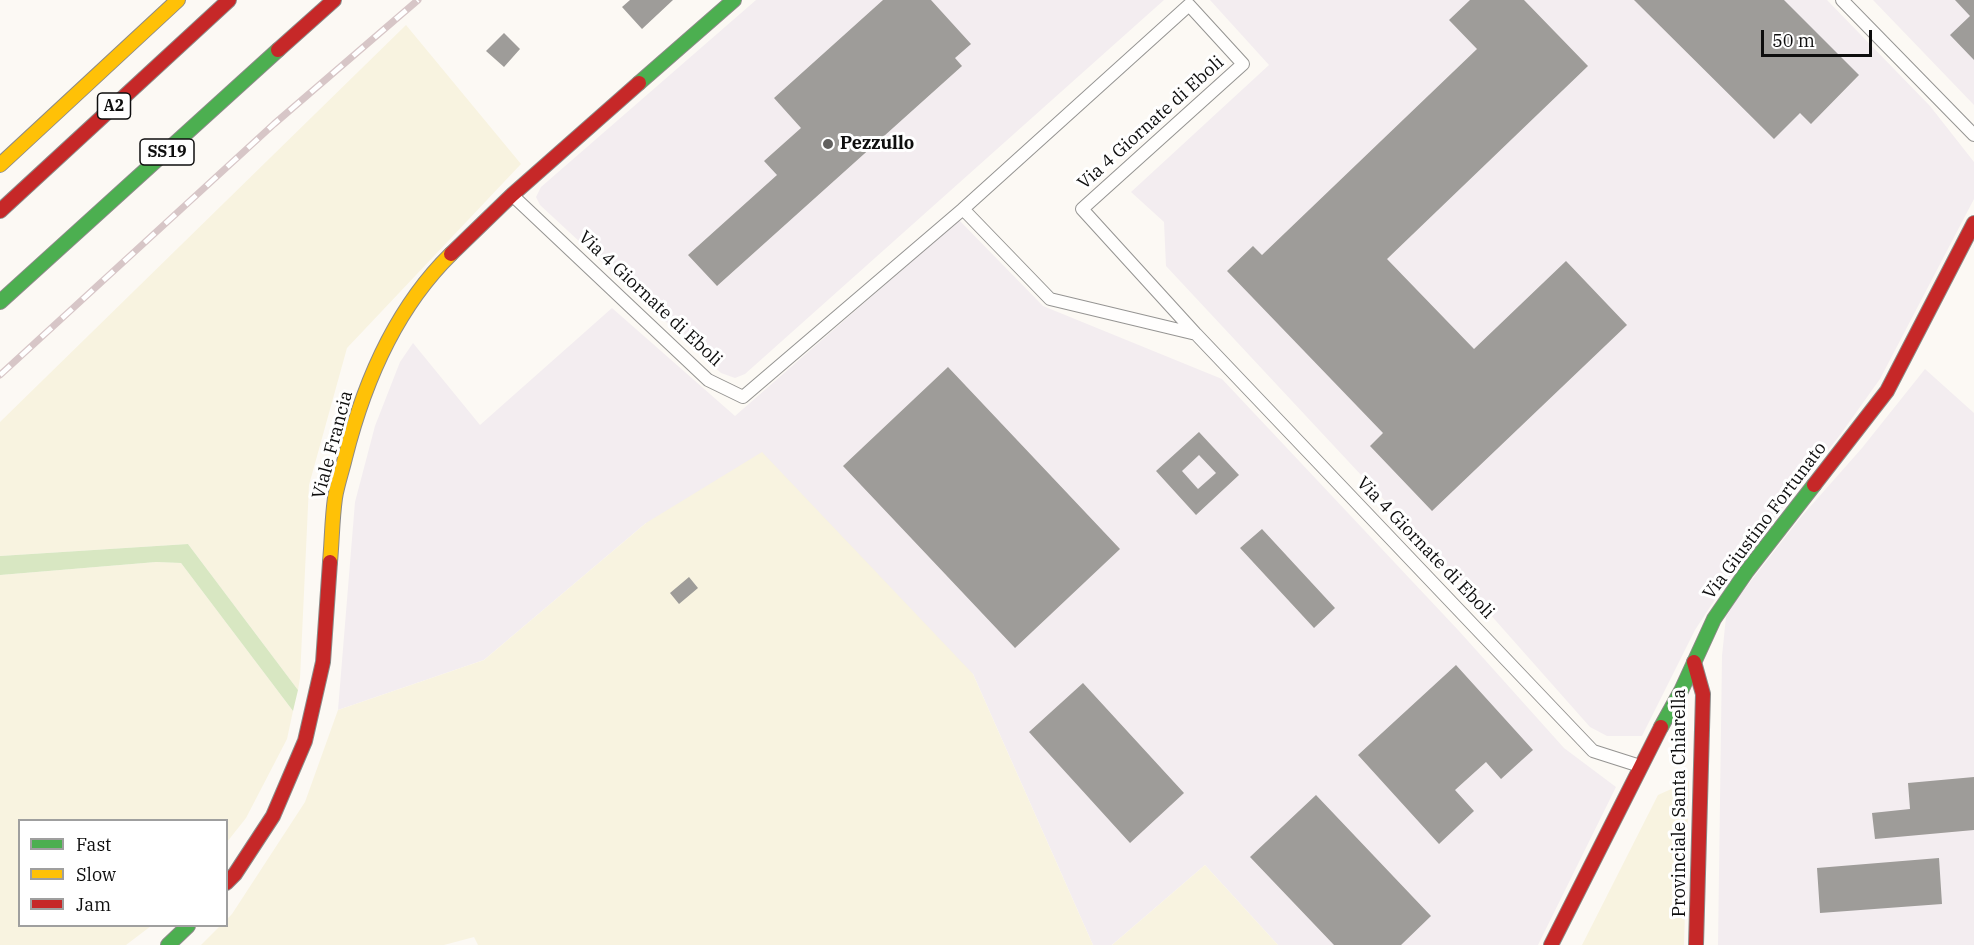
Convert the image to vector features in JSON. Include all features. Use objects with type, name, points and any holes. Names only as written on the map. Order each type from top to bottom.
[{"type":"main road","name":"A2","points":[[0,165],[178,0]]},
{"type":"main road","name":"A2","points":[[0,212],[228,0]]},
{"type":"main road","name":"SS19","points":[[0,302],[334,0]]},
{"type":"main road","name":"Viale Francia","points":[[228,881],[273,816],[305,741],[323,662],[335,498],[354,421],[380,353],[407,307],[435,270],[512,195],[734,0]]},
{"type":"main road","name":"Via Giustino Fortunato","points":[[1551,945],[1640,766],[1681,691],[1714,619],[1747,571],[1887,391],[1974,223]]},
{"type":"main road","name":"Provinciale Santa Chiarella","points":[[1694,662],[1703,694],[1696,945]]},
{"type":"main road","points":[[168,945],[187,927]]},
{"type":"street","points":[[1842,0],[1974,135]]},
{"type":"street","name":"Via 4 Giornate di Eboli","points":[[512,195],[708,380],[743,397],[963,209],[1189,5],[1244,64],[1082,209],[1196,334],[1593,751],[1640,766]]},
{"type":"street","points":[[963,209],[1050,298],[1196,334]]},
{"type":"shaded area","points":[[756,0],[1164,0],[745,374],[735,378],[721,373],[540,205],[536,197],[541,187]]},
{"type":"shaded area","points":[[1210,0],[1827,0],[1930,106],[1974,162],[1974,199],[1880,379],[1840,435],[1737,566],[1695,630],[1642,736],[1607,736],[1590,727],[1473,595],[1166,266],[1164,222],[1131,192],[1269,65]]},
{"type":"shaded area","points":[[1873,0],[1974,0],[1974,105]]},
{"type":"shaded area","points":[[406,25],[521,164],[347,348],[309,485],[298,690],[188,544],[0,556],[0,422]]},
{"type":"shaded area","points":[[959,220],[1043,306],[1222,379],[1459,631],[1564,748],[1616,787],[1538,945],[1278,945],[1205,865],[1112,945],[1093,945],[973,674],[646,523],[484,660],[338,710],[355,502],[375,426],[400,362],[413,343],[480,425],[612,308],[735,416]]},
{"type":"shaded area","points":[[1925,369],[1974,413],[1974,945],[1718,945],[1722,656],[1726,617],[1736,600],[1801,517],[1862,448]]},
{"type":"shaded area","points":[[762,452],[973,674],[1093,945],[478,945],[474,937],[444,945],[201,945],[219,927],[228,927],[228,918],[305,802],[338,710],[484,660],[646,523]]},
{"type":"shaded area","points":[[156,562],[181,563],[293,711],[287,739],[246,818],[228,841],[228,819],[18,819],[18,927],[150,927],[126,945],[0,945],[0,575]]},
{"type":"shaded area","points":[[1689,781],[1684,945],[1582,945],[1658,795]]},
{"type":"shaded area","points":[[1205,865],[1278,945],[1112,945]]},
{"type":"green space","points":[[188,544],[298,690],[293,711],[181,563],[156,562],[0,575],[0,556]]},
{"type":"building","points":[[630,0],[673,0],[642,29],[622,7]]},
{"type":"building","name":"Pezzullo","points":[[883,0],[931,0],[971,44],[955,58],[962,66],[717,286],[688,255],[777,175],[764,161],[801,128],[774,98]]},
{"type":"building","points":[[1470,0],[1524,0],[1588,66],[1387,259],[1474,349],[1566,261],[1627,325],[1432,511],[1370,446],[1383,433],[1227,271],[1253,246],[1262,255],[1477,49],[1449,20]]},
{"type":"building","points":[[1634,0],[1784,0],[1859,75],[1811,124],[1800,113],[1774,139]]},
{"type":"building","points":[[1955,0],[1974,0],[1974,60],[1950,35],[1970,16]]},
{"type":"building","points":[[504,33],[520,49],[504,67],[486,51]]},
{"type":"building","points":[[948,367],[1120,549],[1015,648],[843,466]]},
{"type":"building","points":[[1199,432],[1239,475],[1196,515],[1156,471]],"holes":[[[1199,455],[1216,473],[1198,489],[1182,471]]]},
{"type":"building","points":[[1262,529],[1335,608],[1314,628],[1240,548]]},
{"type":"building","points":[[689,577],[698,588],[679,604],[670,593]]},
{"type":"building","points":[[1456,665],[1533,750],[1501,779],[1486,762],[1455,790],[1474,811],[1439,844],[1358,755]]},
{"type":"building","points":[[1083,683],[1184,793],[1130,843],[1029,732]]},
{"type":"building","points":[[1974,777],[1974,830],[1875,839],[1872,813],[1910,809],[1908,783]]},
{"type":"building","points":[[1316,795],[1431,916],[1401,945],[1334,945],[1250,857]]},
{"type":"building","points":[[1939,858],[1942,904],[1820,913],[1817,868]]},
{"type":"railway","points":[[0,375],[274,124],[418,0]]},
{"type":"traffic: fast","points":[[639,83],[734,0]]},
{"type":"traffic: fast","points":[[0,302],[278,50]]},
{"type":"traffic: fast","points":[[1661,727],[1681,691],[1714,619],[1747,571],[1814,485]]},
{"type":"traffic: fast","points":[[168,945],[187,927]]},
{"type":"traffic: slow","points":[[0,165],[178,0]]},
{"type":"traffic: slow","points":[[330,562],[337,488],[353,430],[372,375],[384,348],[413,298],[451,254]]},
{"type":"traffic: jam","points":[[0,211],[229,0]]},
{"type":"traffic: jam","points":[[278,50],[334,0]]},
{"type":"traffic: jam","points":[[451,254],[512,195],[639,83]]},
{"type":"traffic: jam","points":[[1814,485],[1887,391],[1974,223]]},
{"type":"traffic: jam","points":[[228,881],[273,816],[305,741],[323,662],[330,562]]},
{"type":"traffic: jam","points":[[1694,662],[1703,694],[1696,945]]},
{"type":"traffic: jam","points":[[1551,945],[1661,727]]},
{"type":"place","name":"Pezzullo","points":[[828,144]]}]
